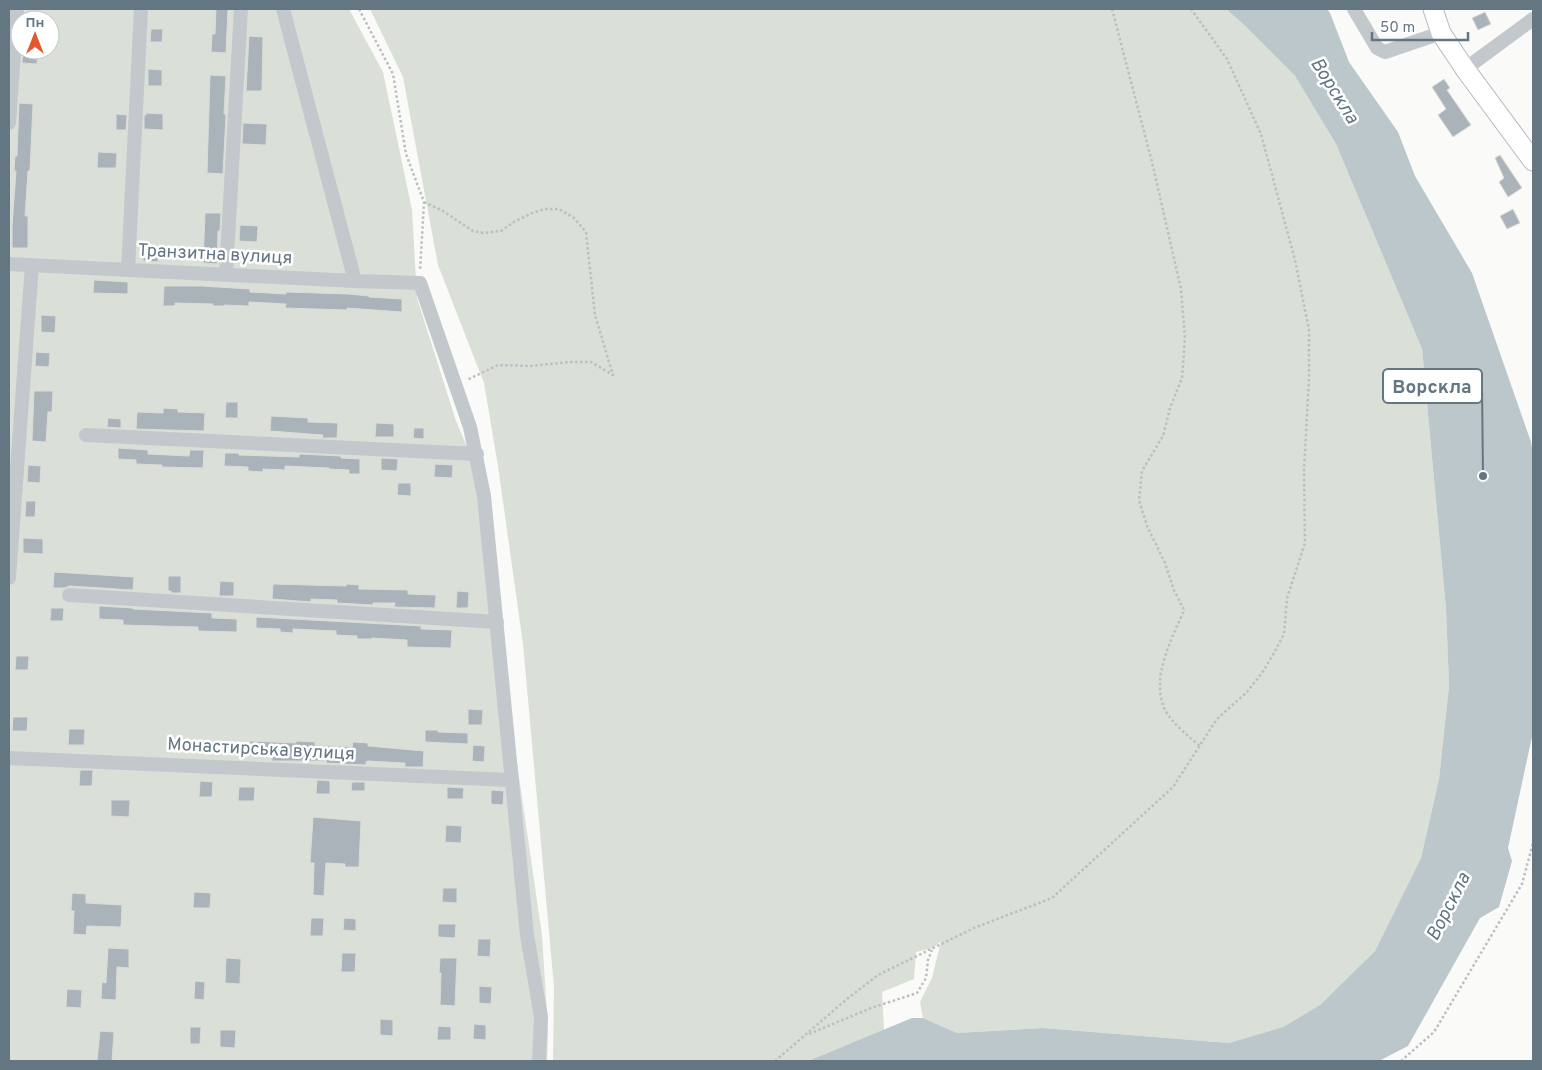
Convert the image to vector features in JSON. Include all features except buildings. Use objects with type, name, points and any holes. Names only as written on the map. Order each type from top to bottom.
[{"type":"street","points":[[9,123],[16,9]]},
{"type":"street","points":[[128,270],[141,9]]},
{"type":"street","points":[[226,274],[240,9]]},
{"type":"street","points":[[283,9],[355,281]]},
{"type":"street","points":[[1354,9],[1377,48],[1384,52],[1441,33]]},
{"type":"street","points":[[1433,9],[1441,33],[1465,69],[1533,161]]},
{"type":"street","points":[[1465,69],[1533,20]]},
{"type":"street","name":"Транзитна вулиця","points":[[9,264],[355,281],[420,282]]},
{"type":"street","points":[[9,578],[32,265]]},
{"type":"street","points":[[420,282],[470,427],[484,496],[527,935],[541,1016],[539,1061]]},
{"type":"street","points":[[86,436],[477,454]]},
{"type":"street","points":[[69,595],[497,622]]},
{"type":"street","name":"Монастирська вулиця","points":[[9,758],[512,780]]},
{"type":"path","points":[[359,9],[393,74],[406,154],[424,202],[420,282]]},
{"type":"path","points":[[1112,9],[1152,162],[1181,289],[1185,339],[1182,378],[1170,408],[1163,436],[1142,471],[1139,500],[1147,526],[1184,610],[1161,668],[1160,689],[1165,710],[1183,732],[1200,746]]},
{"type":"path","points":[[776,1061],[847,999],[878,975],[974,928],[1052,898],[1173,787],[1217,719],[1252,686],[1284,634],[1287,598],[1305,543],[1304,469],[1309,379],[1309,330],[1295,260],[1261,134],[1227,59],[1191,9]]},
{"type":"path","points":[[424,202],[444,210],[473,231],[483,233],[501,231],[514,222],[544,209],[559,209],[574,218],[586,232],[595,315],[613,375],[591,362],[531,366],[498,365],[456,385]]},
{"type":"path","points":[[1401,1061],[1434,1032],[1522,884],[1533,843]]},
{"type":"path","points":[[805,1035],[862,1012],[917,993],[926,978],[928,960],[932,948]]},
{"type":"shaded area","points":[[9,9],[349,9],[383,72],[412,210],[417,298],[456,421],[473,461],[542,935],[548,1030],[547,1061],[9,1061]]},
{"type":"shaded area","points":[[370,9],[1226,9],[1242,23],[1295,76],[1336,144],[1422,349],[1446,609],[1449,686],[1439,779],[1421,858],[1375,951],[1320,1005],[1283,1027],[1229,1043],[1043,1028],[957,1033],[923,1018],[920,1002],[932,978],[941,941],[933,948],[916,952],[914,979],[882,992],[884,1030],[808,1061],[553,1061],[554,987],[523,644],[498,466],[484,383],[438,265],[403,77]]},
{"type":"water","points":[[1226,9],[1327,9],[1330,13],[1349,62],[1398,132],[1415,176],[1472,273],[1531,442],[1533,454],[1533,732],[1508,848],[1512,861],[1499,907],[1480,918],[1408,1046],[1379,1061],[808,1061],[912,1018],[923,1018],[957,1033],[1043,1028],[1229,1043],[1283,1027],[1320,1005],[1375,951],[1421,858],[1439,779],[1449,686],[1446,609],[1422,349],[1336,144],[1295,76]]},
{"type":"place","name":"Ворскла","points":[[1483,476]]}]
